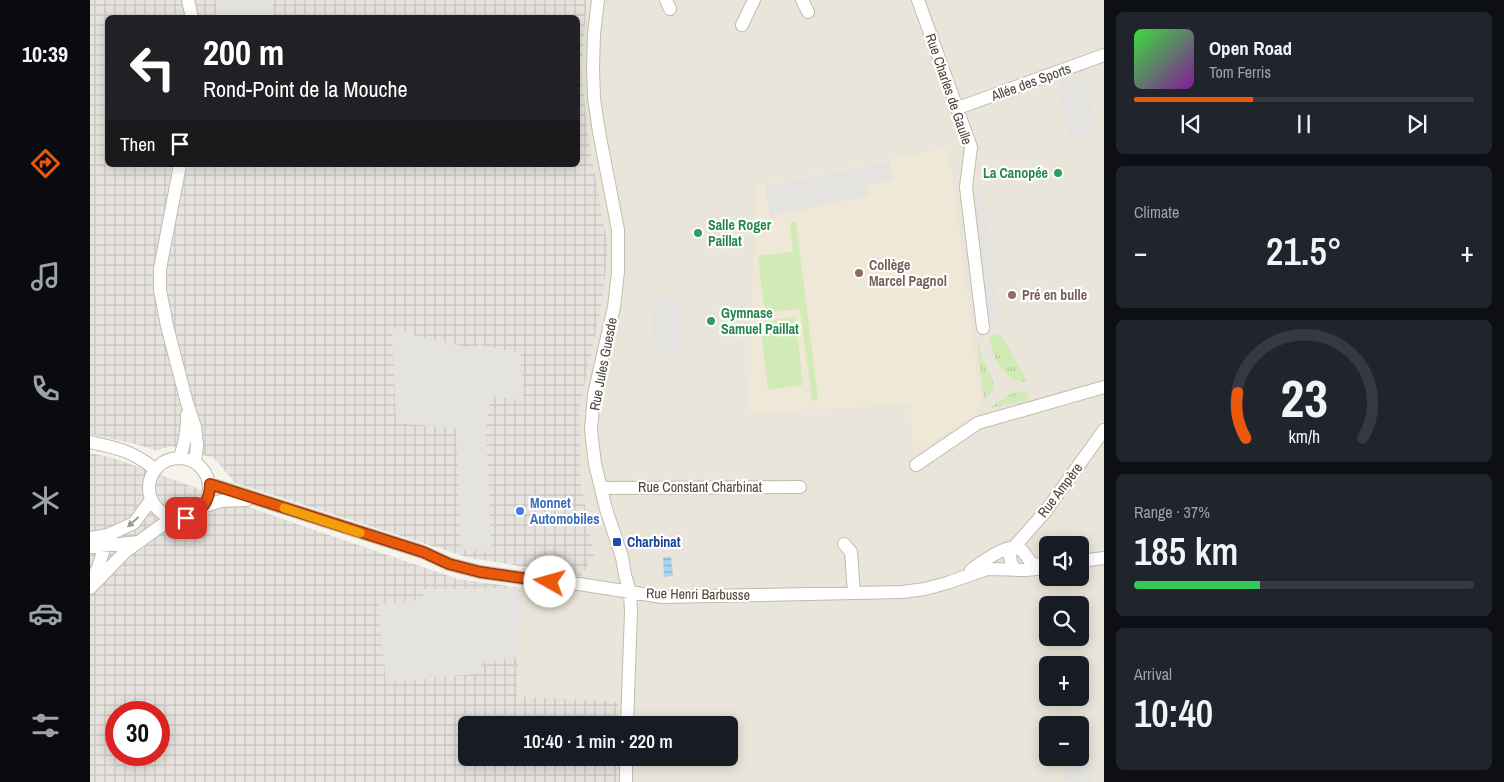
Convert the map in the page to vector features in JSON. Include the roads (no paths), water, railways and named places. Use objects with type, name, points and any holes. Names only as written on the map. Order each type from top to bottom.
[{"type":"street","points":[[188,0],[191,15]]},
{"type":"street","name":"Rue Jules Guesde","points":[[598,0],[593,67],[594,98],[618,230],[618,272],[614,307],[594,394],[591,430],[595,464],[630,592],[628,716]]},
{"type":"street","points":[[742,25],[754,0]]},
{"type":"street","points":[[802,0],[808,12]]},
{"type":"street","name":"Rue Charles de Gaulle","points":[[918,0],[971,147],[966,187],[983,328]]},
{"type":"street","name":"Allée des Sports","points":[[958,108],[1104,56]]},
{"type":"street","points":[[180,167],[160,269],[160,290],[167,326],[195,427],[197,445],[195,462]]},
{"type":"street","points":[[916,466],[978,423],[1104,387]]},
{"type":"street","points":[[180,458],[187,431],[187,402]]},
{"type":"street","name":"Rue Ampère","points":[[1014,547],[1045,512],[1104,430]]},
{"type":"street","points":[[90,442],[118,448],[142,459],[155,470]]},
{"type":"street","points":[[180,458],[195,462],[202,468],[210,484],[208,499],[204,506],[200,511],[186,518],[172,518],[163,514],[151,500],[149,484],[151,476],[162,463],[170,459],[180,458]]},
{"type":"street","name":"Rue Henri Barbusse","points":[[210,484],[423,552],[449,564],[503,576],[579,584],[662,597],[902,592],[925,589],[987,569],[1016,570],[1039,568]]},
{"type":"street","name":"Rue Constant Charbinat","points":[[601,488],[800,487]]},
{"type":"street","points":[[90,547],[107,540],[134,523],[151,500]]},
{"type":"street","name":"Rue Henri Barbusse","points":[[204,506],[221,501],[243,500],[267,503]]},
{"type":"street","points":[[90,588],[126,551],[172,518]]},
{"type":"street","points":[[90,538],[138,542]]},
{"type":"street","points":[[90,582],[98,568],[107,540]]},
{"type":"street","points":[[844,544],[851,552],[854,593]]},
{"type":"street","points":[[1014,547],[1010,554],[1011,563],[1016,570]]},
{"type":"street","name":"Rue Henri Barbusse","points":[[960,578],[977,565],[1005,549],[1014,547],[1021,549],[1032,564],[1039,564]]},
{"type":"street","points":[[1089,560],[1104,558]]},
{"type":"street","points":[[626,766],[626,782]]},
{"type":"water","points":[[663,557],[671,557],[673,576],[664,577]]},
{"type":"place","name":"La Canopée","points":[[1058,173]]},
{"type":"place","name":"Salle Roger Paillat","points":[[698,233]]},
{"type":"place","name":"Collège Marcel Pagnol","points":[[859,273]]},
{"type":"place","name":"Pré en bulle","points":[[1012,295]]},
{"type":"place","name":"Gymnase Samuel Paillat","points":[[711,321]]},
{"type":"place","name":"Monnet Automobiles","points":[[520,511]]},
{"type":"place","name":"Charbinat","points":[[617,542]]}]
